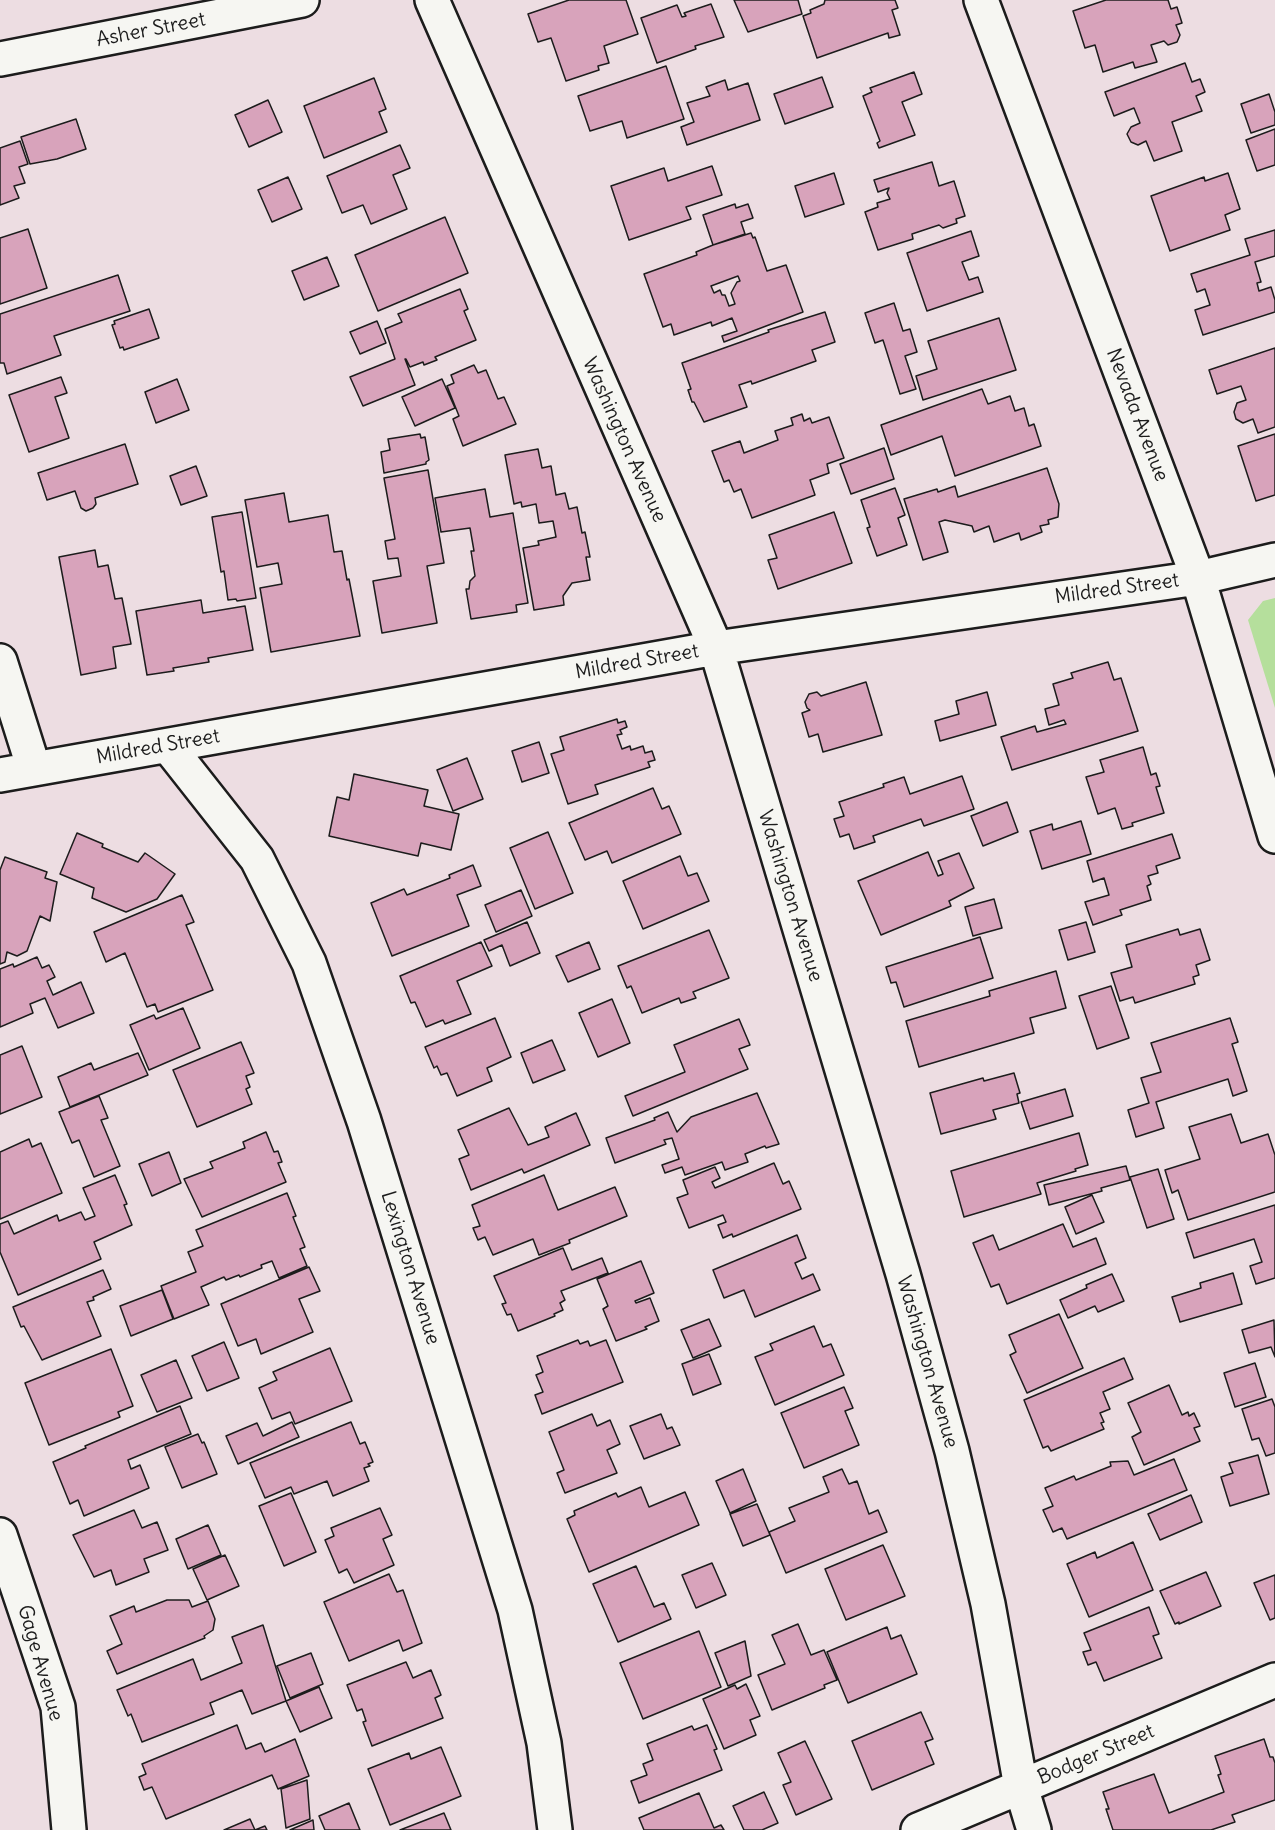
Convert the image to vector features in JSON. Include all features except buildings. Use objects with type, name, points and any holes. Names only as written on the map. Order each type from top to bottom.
[{"type":"street","name":"Asher Street","points":[[0,59],[302,0]]},
{"type":"street","name":"Washington Avenue","points":[[432,0],[716,648],[899,1262],[952,1451],[988,1604],[1021,1787],[1034,1830]]},
{"type":"street","name":"Nevada Avenue","points":[[981,0],[1198,578],[1275,836]]},
{"type":"street","name":"Mildred Street","points":[[0,775],[716,648],[1198,578],[1275,560]]},
{"type":"street","points":[[0,661],[34,769]]},
{"type":"street","name":"Lexington Avenue","points":[[168,746],[257,859],[309,963],[364,1120],[514,1610],[544,1743],[555,1830]]},
{"type":"street","name":"Gage Avenue","points":[[0,1535],[58,1707],[69,1830]]},
{"type":"street","name":"Bodger Street","points":[[918,1830],[1275,1680]]},
{"type":"green space","points":[[1275,598],[1275,708],[1248,620],[1263,601]]}]
